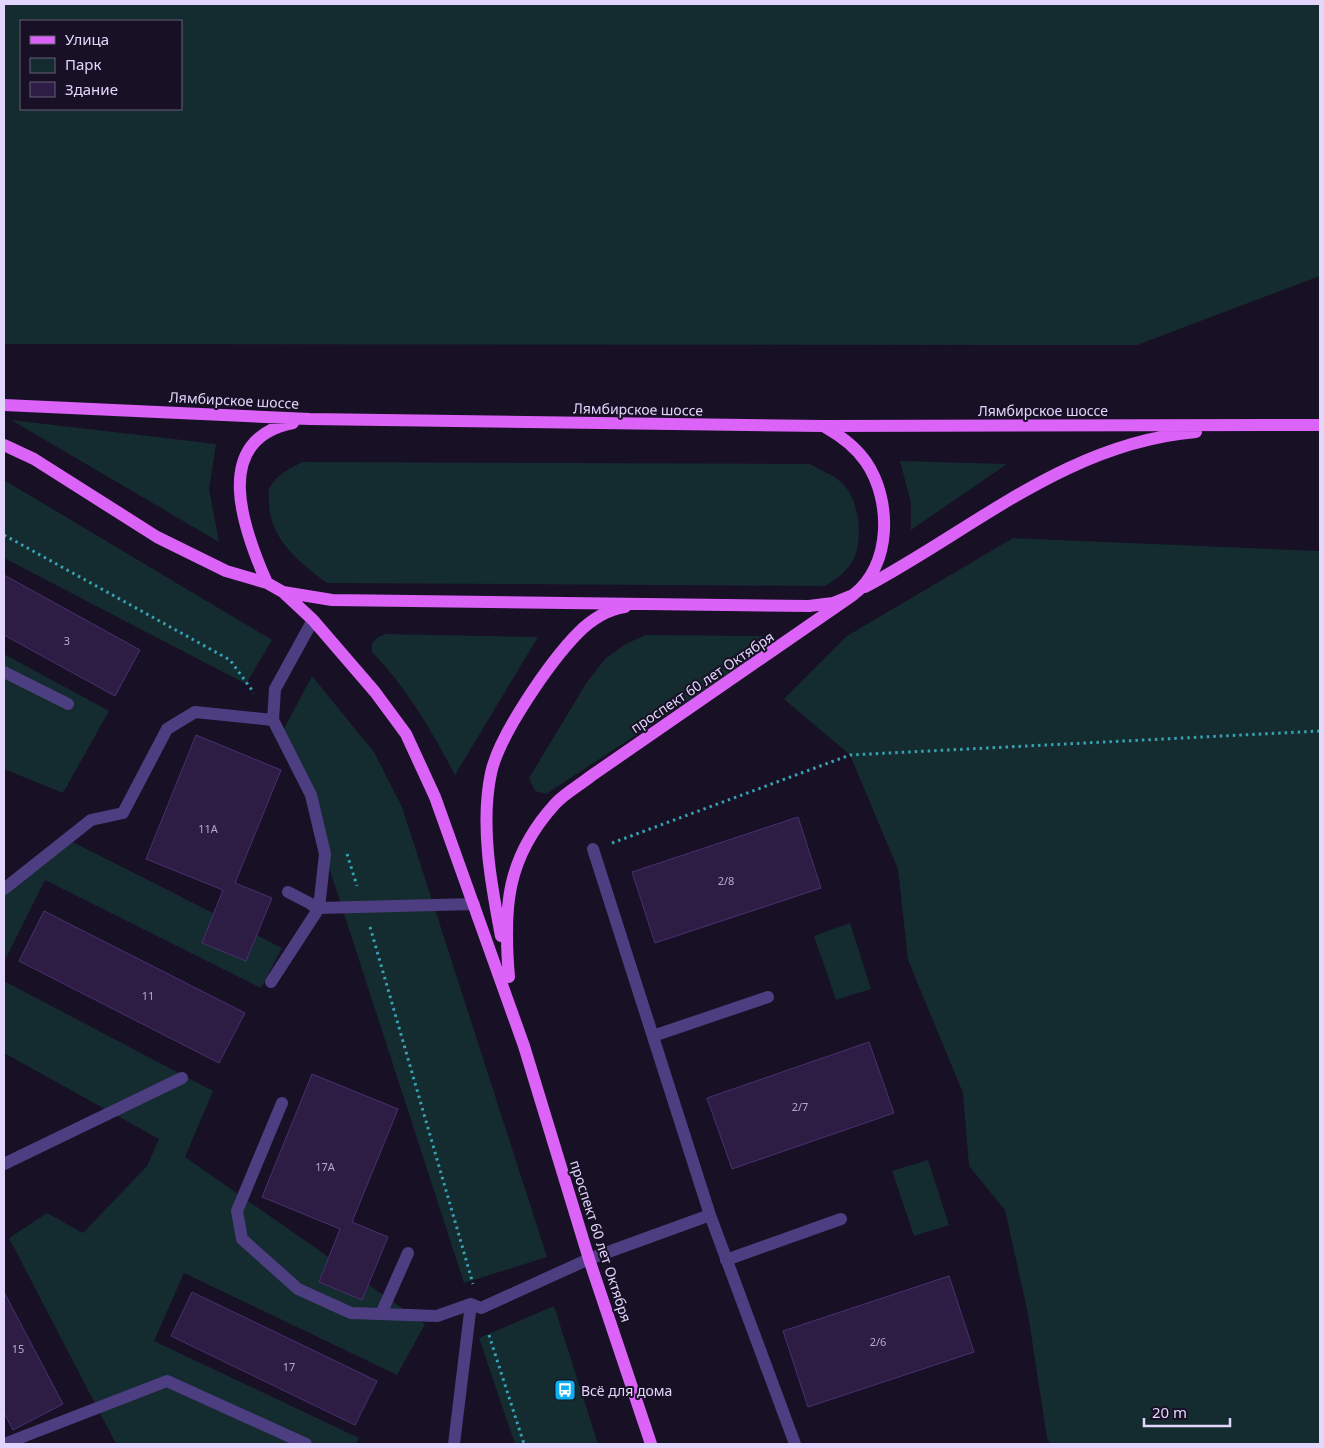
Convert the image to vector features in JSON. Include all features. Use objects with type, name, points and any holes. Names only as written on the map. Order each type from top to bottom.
[{"type":"main road","name":"Лямбирское шоссе","points":[[4,405],[310,419],[823,426],[1320,425]]},
{"type":"main road","points":[[267,583],[249,543],[242,518],[239,490],[243,461],[257,439],[278,426],[310,419]]},
{"type":"main road","name":"Лямбирское шоссе","points":[[857,592],[1045,478],[1089,458],[1133,443],[1184,433],[1273,425]]},
{"type":"main road","name":"проспект 60 лет Октября","points":[[509,977],[505,931],[508,894],[519,859],[533,831],[556,802],[857,592],[878,562],[884,538],[884,512],[876,485],[866,462],[844,437],[823,426]]},
{"type":"main road","points":[[4,445],[34,459],[157,537],[226,571],[267,583],[283,592],[332,600],[809,606],[833,603],[857,592]]},
{"type":"main road","name":"проспект 60 лет Октября","points":[[283,592],[313,620],[376,692],[406,734],[435,797],[524,1046],[590,1259],[651,1444]]},
{"type":"main road","name":"проспект 60 лет Октября","points":[[524,1046],[491,889],[487,819],[491,774],[501,743],[554,661],[580,631],[600,615],[621,608],[655,603]]},
{"type":"lane","points":[[271,982],[319,908],[326,854],[311,794],[273,720],[275,689],[313,620]]},
{"type":"lane","points":[[4,672],[68,704]]},
{"type":"lane","points":[[4,889],[91,820],[123,813],[167,729],[196,712],[273,720]]},
{"type":"lane","points":[[593,849],[710,1215],[779,1395],[795,1444]]},
{"type":"lane","points":[[288,892],[319,908],[474,904]]},
{"type":"lane","points":[[653,1036],[768,997]]},
{"type":"lane","points":[[4,1164],[182,1078]]},
{"type":"lane","points":[[282,1102],[237,1212],[242,1240],[298,1289],[351,1313],[437,1316],[476,1306],[590,1259],[710,1215]]},
{"type":"lane","points":[[726,1260],[841,1219]]},
{"type":"lane","points":[[381,1314],[408,1253]]},
{"type":"lane","points":[[454,1444],[476,1306]]},
{"type":"lane","points":[[4,1444],[167,1381],[306,1444]]},
{"type":"path","points":[[4,535],[230,660],[273,720]]},
{"type":"path","points":[[593,849],[850,755],[1320,731]]},
{"type":"path","points":[[346,852],[397,1015],[476,1306],[524,1444]]},
{"type":"green space","points":[[4,4],[1320,4],[1320,276],[1137,345],[4,344]]},
{"type":"green space","points":[[11,420],[216,444],[209,489],[219,542]]},
{"type":"green space","points":[[900,461],[1007,464],[911,530],[911,503]]},
{"type":"green space","points":[[302,462],[810,464],[838,479],[847,489],[858,517],[859,538],[855,556],[846,570],[825,586],[327,583],[288,549],[280,539],[270,515],[268,494],[273,482],[280,475]]},
{"type":"green space","points":[[4,480],[272,640],[246,684],[4,558]]},
{"type":"green space","points":[[1013,538],[1320,551],[1320,1444],[1050,1444],[1047,1438],[1028,1314],[1005,1210],[969,1166],[963,1093],[908,960],[898,869],[850,755],[784,699],[847,636]]},
{"type":"green space","points":[[386,634],[538,637],[455,775],[428,726],[408,695],[372,652],[372,643],[378,637]]},
{"type":"green space","points":[[645,635],[761,636],[768,643],[763,652],[546,794],[535,791],[529,778],[587,682],[605,659],[624,645]]},
{"type":"green space","points":[[4,654],[109,711],[63,793],[4,769]]},
{"type":"green space","points":[[312,676],[374,752],[402,807],[547,1257],[464,1283],[284,729]]},
{"type":"green space","points":[[61,836],[282,948],[261,988],[45,880],[4,962],[4,887]]},
{"type":"green space","points":[[850,923],[871,989],[836,1000],[814,936]]},
{"type":"green space","points":[[4,981],[213,1091],[185,1157],[425,1324],[397,1375],[184,1273],[154,1341],[359,1438],[356,1444],[118,1444],[115,1442],[9,1238],[47,1213],[83,1233],[147,1166],[159,1139],[4,1053]]},
{"type":"green space","points":[[928,1160],[949,1225],[914,1236],[892,1171]]},
{"type":"green space","points":[[554,1306],[598,1444],[515,1444],[479,1338]]},
{"type":"building","points":[[4,575],[140,650],[115,696],[4,635]]},
{"type":"building","points":[[196,735],[281,770],[235,883],[272,898],[246,961],[202,943],[223,890],[146,859]]},
{"type":"building","points":[[798,817],[821,888],[655,943],[632,872]]},
{"type":"building","points":[[44,911],[245,1013],[219,1063],[19,961]]},
{"type":"building","points":[[869,1042],[894,1113],[732,1169],[707,1098]]},
{"type":"building","points":[[312,1074],[398,1109],[352,1222],[388,1237],[362,1300],[319,1282],[340,1229],[262,1197]]},
{"type":"building","points":[[949,1276],[974,1352],[808,1407],[783,1331]]},
{"type":"building","points":[[4,1292],[63,1404],[13,1430],[4,1413]]},
{"type":"building","points":[[192,1292],[377,1381],[355,1425],[171,1336]]},
{"type":"place","name":"Всё для дома","points":[[565,1390]]}]
